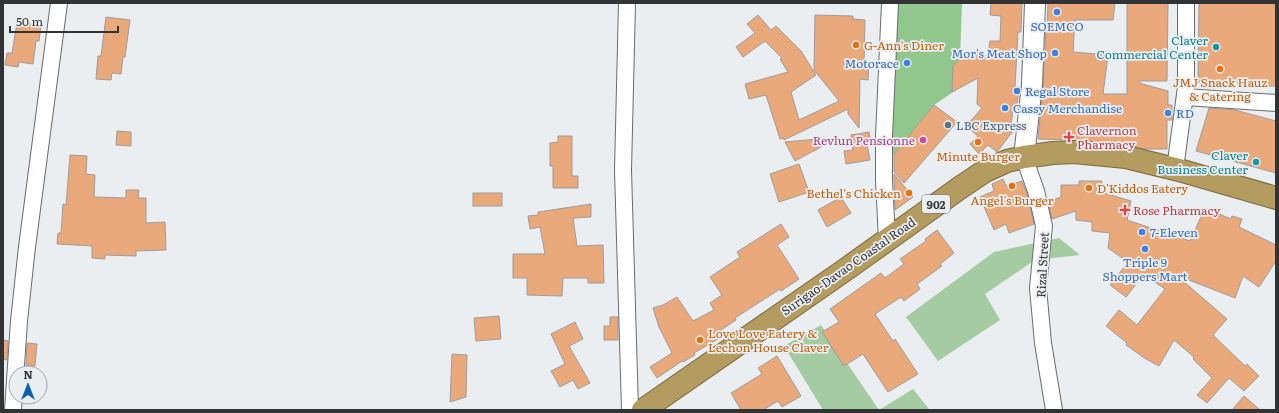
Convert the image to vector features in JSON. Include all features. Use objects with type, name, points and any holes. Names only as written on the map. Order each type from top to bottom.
[{"type":"highway","name":"Surigao-Davao Coastal Road","points":[[643,410],[974,178],[1008,161],[1053,153],[1074,152],[1126,157],[1175,169],[1276,198]]},
{"type":"street","points":[[13,410],[19,321],[27,247],[59,3]]},
{"type":"street","points":[[627,3],[623,170],[630,410]]},
{"type":"street","points":[[887,240],[884,136],[890,3]]},
{"type":"street","name":"Rizal Street","points":[[1035,3],[1032,84],[1024,157],[1036,191],[1044,226],[1038,288],[1043,343],[1054,410]]},
{"type":"street","points":[[1175,169],[1186,96],[1186,3]]},
{"type":"street","points":[[1186,96],[1276,102]]},
{"type":"green space","points":[[896,3],[962,3],[959,88],[934,105],[892,156],[889,149]]},
{"type":"green space","points":[[1059,238],[1080,255],[1035,260],[985,294],[1000,320],[938,361],[906,317],[994,252]]},
{"type":"green space","points":[[821,325],[879,410],[823,410],[784,346]]},
{"type":"green space","points":[[913,389],[929,409],[927,410],[879,410]]},
{"type":"building","points":[[991,3],[1022,3],[1021,32],[1018,32],[1015,87],[1019,87],[1017,106],[1014,106],[1010,129],[1013,131],[997,152],[988,145],[979,154],[970,144],[978,136],[966,126],[982,108],[977,104],[978,78],[952,92],[953,66],[963,55],[988,56],[990,41],[1000,41],[1001,16],[990,15]]},
{"type":"building","points":[[1048,3],[1115,3],[1113,20],[1075,20],[1073,52],[1108,55],[1103,94],[1127,94],[1127,3],[1168,3],[1167,81],[1139,81],[1139,83],[1168,91],[1168,105],[1172,105],[1172,120],[1167,120],[1167,149],[1145,149],[1127,145],[1075,140],[1038,139]]},
{"type":"building","points":[[1199,3],[1276,3],[1276,86],[1238,86],[1238,82],[1198,82]]},
{"type":"building","points":[[758,15],[771,30],[776,26],[801,51],[816,75],[791,92],[799,120],[839,101],[814,70],[815,15],[853,16],[853,19],[865,20],[864,62],[869,62],[868,80],[860,79],[859,128],[848,114],[848,109],[784,140],[783,138],[780,139],[766,95],[749,99],[745,84],[788,72],[780,59],[782,58],[765,41],[743,57],[736,47],[755,33],[747,24]]},
{"type":"building","points":[[106,17],[130,20],[121,74],[112,73],[111,80],[96,79],[98,56],[101,56]]},
{"type":"building","points":[[17,23],[41,25],[39,41],[36,41],[33,64],[19,62],[18,67],[5,65],[7,53],[12,53]]},
{"type":"building","points":[[934,105],[957,122],[904,183],[894,172],[894,154]]},
{"type":"building","points":[[1209,108],[1235,110],[1276,121],[1276,173],[1196,151]]},
{"type":"building","points":[[117,131],[131,132],[131,146],[116,145]]},
{"type":"building","points":[[869,132],[871,144],[867,144],[870,160],[846,164],[844,151],[853,150],[851,135]]},
{"type":"building","points":[[558,136],[572,136],[572,176],[578,176],[578,188],[553,188],[553,166],[550,166],[550,143],[558,142]]},
{"type":"building","points":[[817,139],[821,147],[795,161],[785,142]]},
{"type":"building","points":[[70,155],[87,156],[86,174],[95,175],[94,197],[126,198],[126,190],[139,190],[138,198],[146,198],[146,223],[165,222],[166,250],[136,251],[136,256],[105,255],[105,259],[92,258],[92,246],[57,244],[58,233],[61,233],[63,204],[66,205]]},
{"type":"building","points":[[799,164],[809,192],[779,202],[770,174]]},
{"type":"building","points":[[894,174],[913,197],[895,210],[894,180]]},
{"type":"building","points":[[1003,179],[1006,186],[1022,181],[1027,194],[1034,224],[1009,233],[1006,224],[994,230],[980,197],[994,191],[992,184]]},
{"type":"building","points":[[1079,181],[1102,181],[1101,192],[1131,201],[1127,220],[1190,241],[1205,208],[1231,219],[1232,216],[1242,219],[1239,227],[1276,245],[1276,261],[1259,287],[1243,276],[1235,298],[1176,275],[1227,319],[1213,335],[1245,366],[1247,364],[1259,376],[1244,391],[1229,378],[1207,403],[1197,395],[1212,378],[1193,359],[1194,357],[1174,340],[1159,366],[1126,345],[1127,343],[1106,326],[1119,310],[1137,325],[1165,289],[1144,274],[1126,297],[1110,285],[1128,262],[1108,248],[1110,233],[1092,231],[1092,222],[1076,220],[1076,211],[1052,219],[1048,202],[1061,197],[1061,185],[1079,185]]},
{"type":"building","points":[[473,193],[502,193],[502,206],[473,206]]},
{"type":"building","points":[[841,197],[851,213],[827,227],[818,210]]},
{"type":"building","points":[[591,204],[591,217],[573,218],[577,246],[603,245],[604,283],[588,283],[588,278],[563,278],[562,296],[527,295],[527,278],[513,278],[513,254],[545,254],[540,227],[530,229],[528,216],[538,215],[538,212]]},
{"type":"building","points":[[781,224],[789,237],[777,245],[799,279],[781,291],[780,289],[735,318],[736,320],[715,334],[718,339],[657,378],[650,367],[672,353],[659,327],[653,308],[663,305],[677,297],[693,321],[714,310],[710,303],[722,295],[710,277],[740,257],[737,252]]},
{"type":"building","points":[[937,230],[954,253],[940,264],[942,266],[917,284],[920,289],[904,301],[901,297],[875,314],[893,341],[895,339],[918,374],[888,392],[863,354],[844,366],[822,332],[839,322],[830,309],[881,273],[885,278],[904,264],[900,259],[926,241],[925,239]]},
{"type":"building","points":[[499,316],[501,339],[476,341],[474,318]]},
{"type":"building","points":[[610,317],[618,317],[618,340],[604,340],[604,326],[610,326]]},
{"type":"building","points":[[575,322],[583,339],[569,346],[590,383],[578,389],[573,380],[560,387],[551,371],[565,364],[551,334]]},
{"type":"building","points":[[3,340],[8,341],[7,360],[3,359]]},
{"type":"building","points":[[27,343],[37,344],[35,365],[26,365]]},
{"type":"building","points":[[452,354],[467,355],[466,397],[450,402]]},
{"type":"building","points":[[777,356],[801,396],[782,407],[778,401],[763,410],[741,410],[731,393],[762,374],[758,368]]},
{"type":"building","points":[[1244,396],[1260,410],[1232,410]]},
{"type":"place","name":"SOEMCO","points":[[1057,12]]},
{"type":"place","name":"G-Ann's Diner","points":[[856,45]]},
{"type":"place","name":"Claver Commercial Center","points":[[1216,47]]},
{"type":"place","name":"Mor's Meat Shop","points":[[1055,53]]},
{"type":"place","name":"Motorace","points":[[907,63]]},
{"type":"place","name":"JMJ Snack Hauz & Catering","points":[[1220,69]]},
{"type":"place","name":"Regal Store","points":[[1017,91]]},
{"type":"place","name":"Cassy Merchandise","points":[[1005,108]]},
{"type":"place","name":"RD","points":[[1168,113]]},
{"type":"place","name":"LBC Express","points":[[948,125]]},
{"type":"place","name":"Clavernon Pharmacy","points":[[1069,137]]},
{"type":"place","name":"Revlun Pensionne","points":[[923,140]]},
{"type":"place","name":"Minute Burger","points":[[978,142]]},
{"type":"place","name":"Claver Business Center","points":[[1256,162]]},
{"type":"place","name":"Angel's Burger","points":[[1012,186]]},
{"type":"place","name":"D'Kiddos Eatery","points":[[1089,188]]},
{"type":"place","name":"Bethel's Chicken","points":[[909,193]]},
{"type":"place","name":"Rose Pharmacy","points":[[1125,210]]},
{"type":"place","name":"7-Eleven","points":[[1142,232]]},
{"type":"place","name":"Triple 9 Shoppers Mart","points":[[1145,249]]},
{"type":"place","name":"Love Love Eatery & Lechon House Claver","points":[[700,340]]}]
